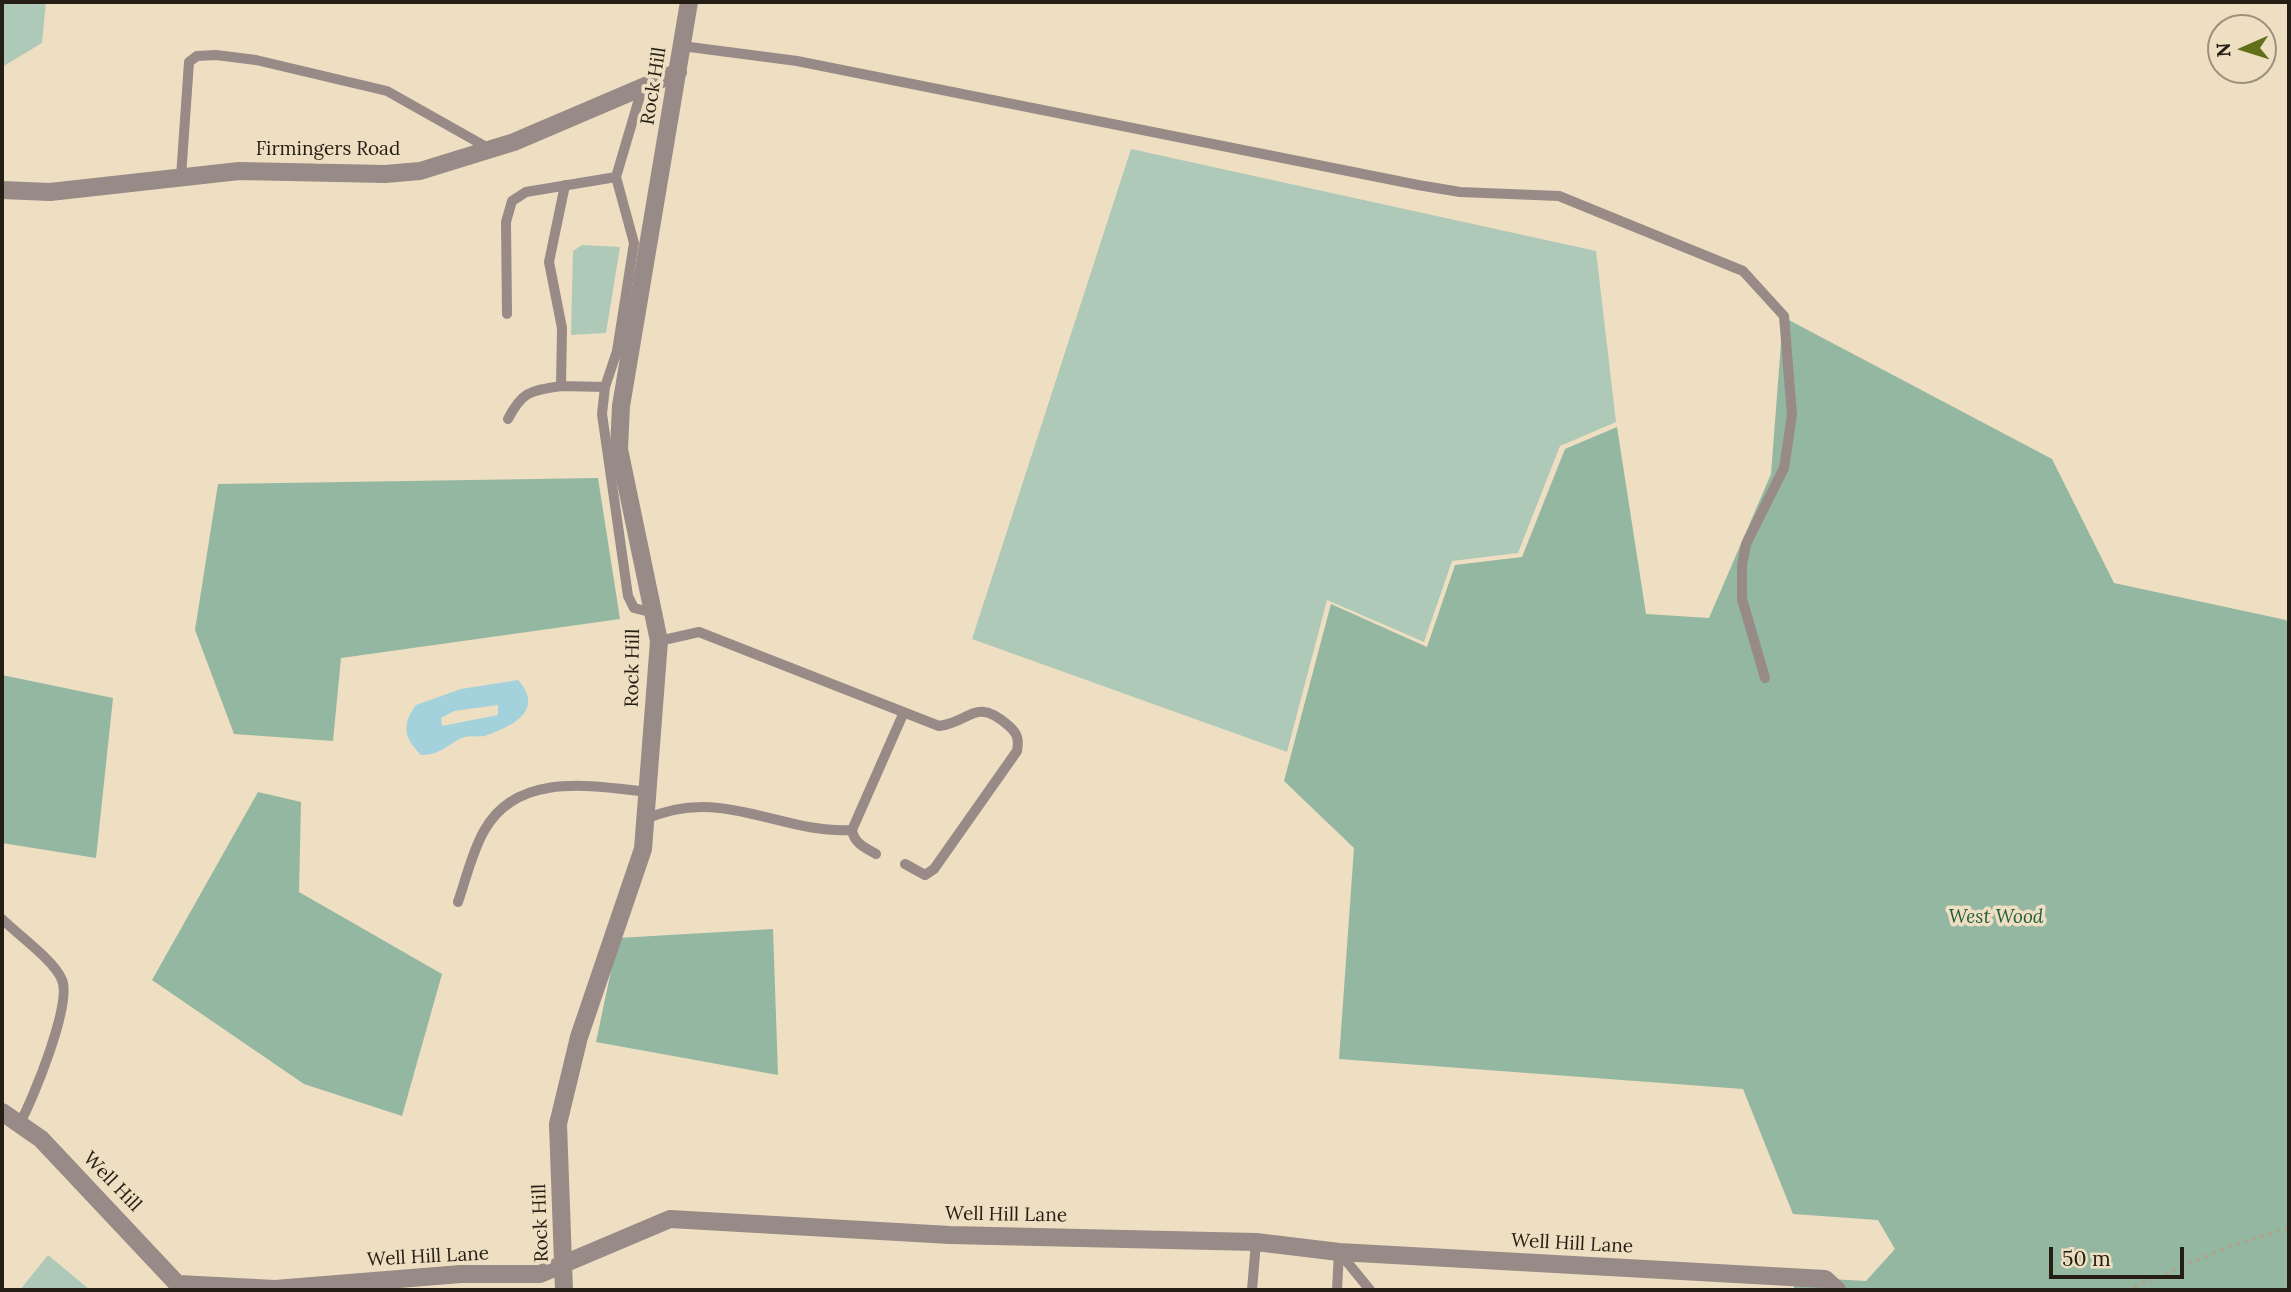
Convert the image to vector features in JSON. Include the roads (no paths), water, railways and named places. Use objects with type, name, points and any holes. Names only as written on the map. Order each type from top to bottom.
[{"type":"street","name":"Rock Hill","points":[[564,1290],[558,1124],[579,1037],[643,849],[646,819],[659,641],[619,449],[621,405],[689,2]]},
{"type":"street","name":"Firmingers Road","points":[[2,190],[50,192],[239,171],[385,174],[420,171],[490,149],[678,72]]},
{"type":"street","name":"Well Hill","points":[[2,1112],[41,1139],[181,1287]]},
{"type":"street","name":"Well Hill Lane","points":[[181,1287],[275,1289],[461,1274],[540,1274],[670,1219],[950,1234],[1256,1242],[1339,1252],[1825,1279],[1837,1290]]},
{"type":"lane","points":[[682,46],[810,63],[1418,185],[1460,192],[1559,196],[1743,271],[1784,316],[1791,383],[1792,415],[1784,468],[1746,544],[1742,565],[1742,599],[1765,678]]},
{"type":"lane","points":[[181,177],[189,62],[197,56],[216,55],[256,60],[387,91],[490,149]]},
{"type":"lane","points":[[642,89],[616,177],[634,243],[617,351],[605,387],[604,435],[628,596],[635,608],[654,613]]},
{"type":"lane","points":[[507,314],[508,208],[526,192],[616,177]]},
{"type":"lane","points":[[561,386],[562,328],[549,262],[565,185]]},
{"type":"lane","points":[[508,419],[518,399],[528,392],[561,386],[605,387]]},
{"type":"lane","points":[[659,641],[699,632],[939,726],[953,724],[967,713],[982,710],[1002,719],[1016,732],[1019,741],[1017,751],[934,869],[925,875],[905,864]]},
{"type":"lane","points":[[876,854],[862,847],[853,837],[852,830],[904,712]]},
{"type":"lane","points":[[458,902],[484,831],[512,801],[559,785],[648,792]]},
{"type":"lane","points":[[646,819],[667,809],[688,806],[762,814],[823,830],[852,830]]},
{"type":"lane","points":[[2,919],[56,971],[64,984],[54,1037],[32,1101],[20,1122]]},
{"type":"lane","points":[[1252,1290],[1256,1242]]},
{"type":"lane","points":[[1337,1290],[1339,1252]]},
{"type":"lane","points":[[1339,1252],[1370,1290]]},
{"type":"water","points":[[518,680],[528,700],[527,708],[507,727],[485,736],[465,737],[441,751],[421,755],[411,743],[406,731],[411,712],[416,705],[461,689]],"holes":[[[498,705],[498,715],[442,726],[441,718],[454,711]]]},
{"type":"park label","name":"West Wood","points":[[1996,918]]}]
